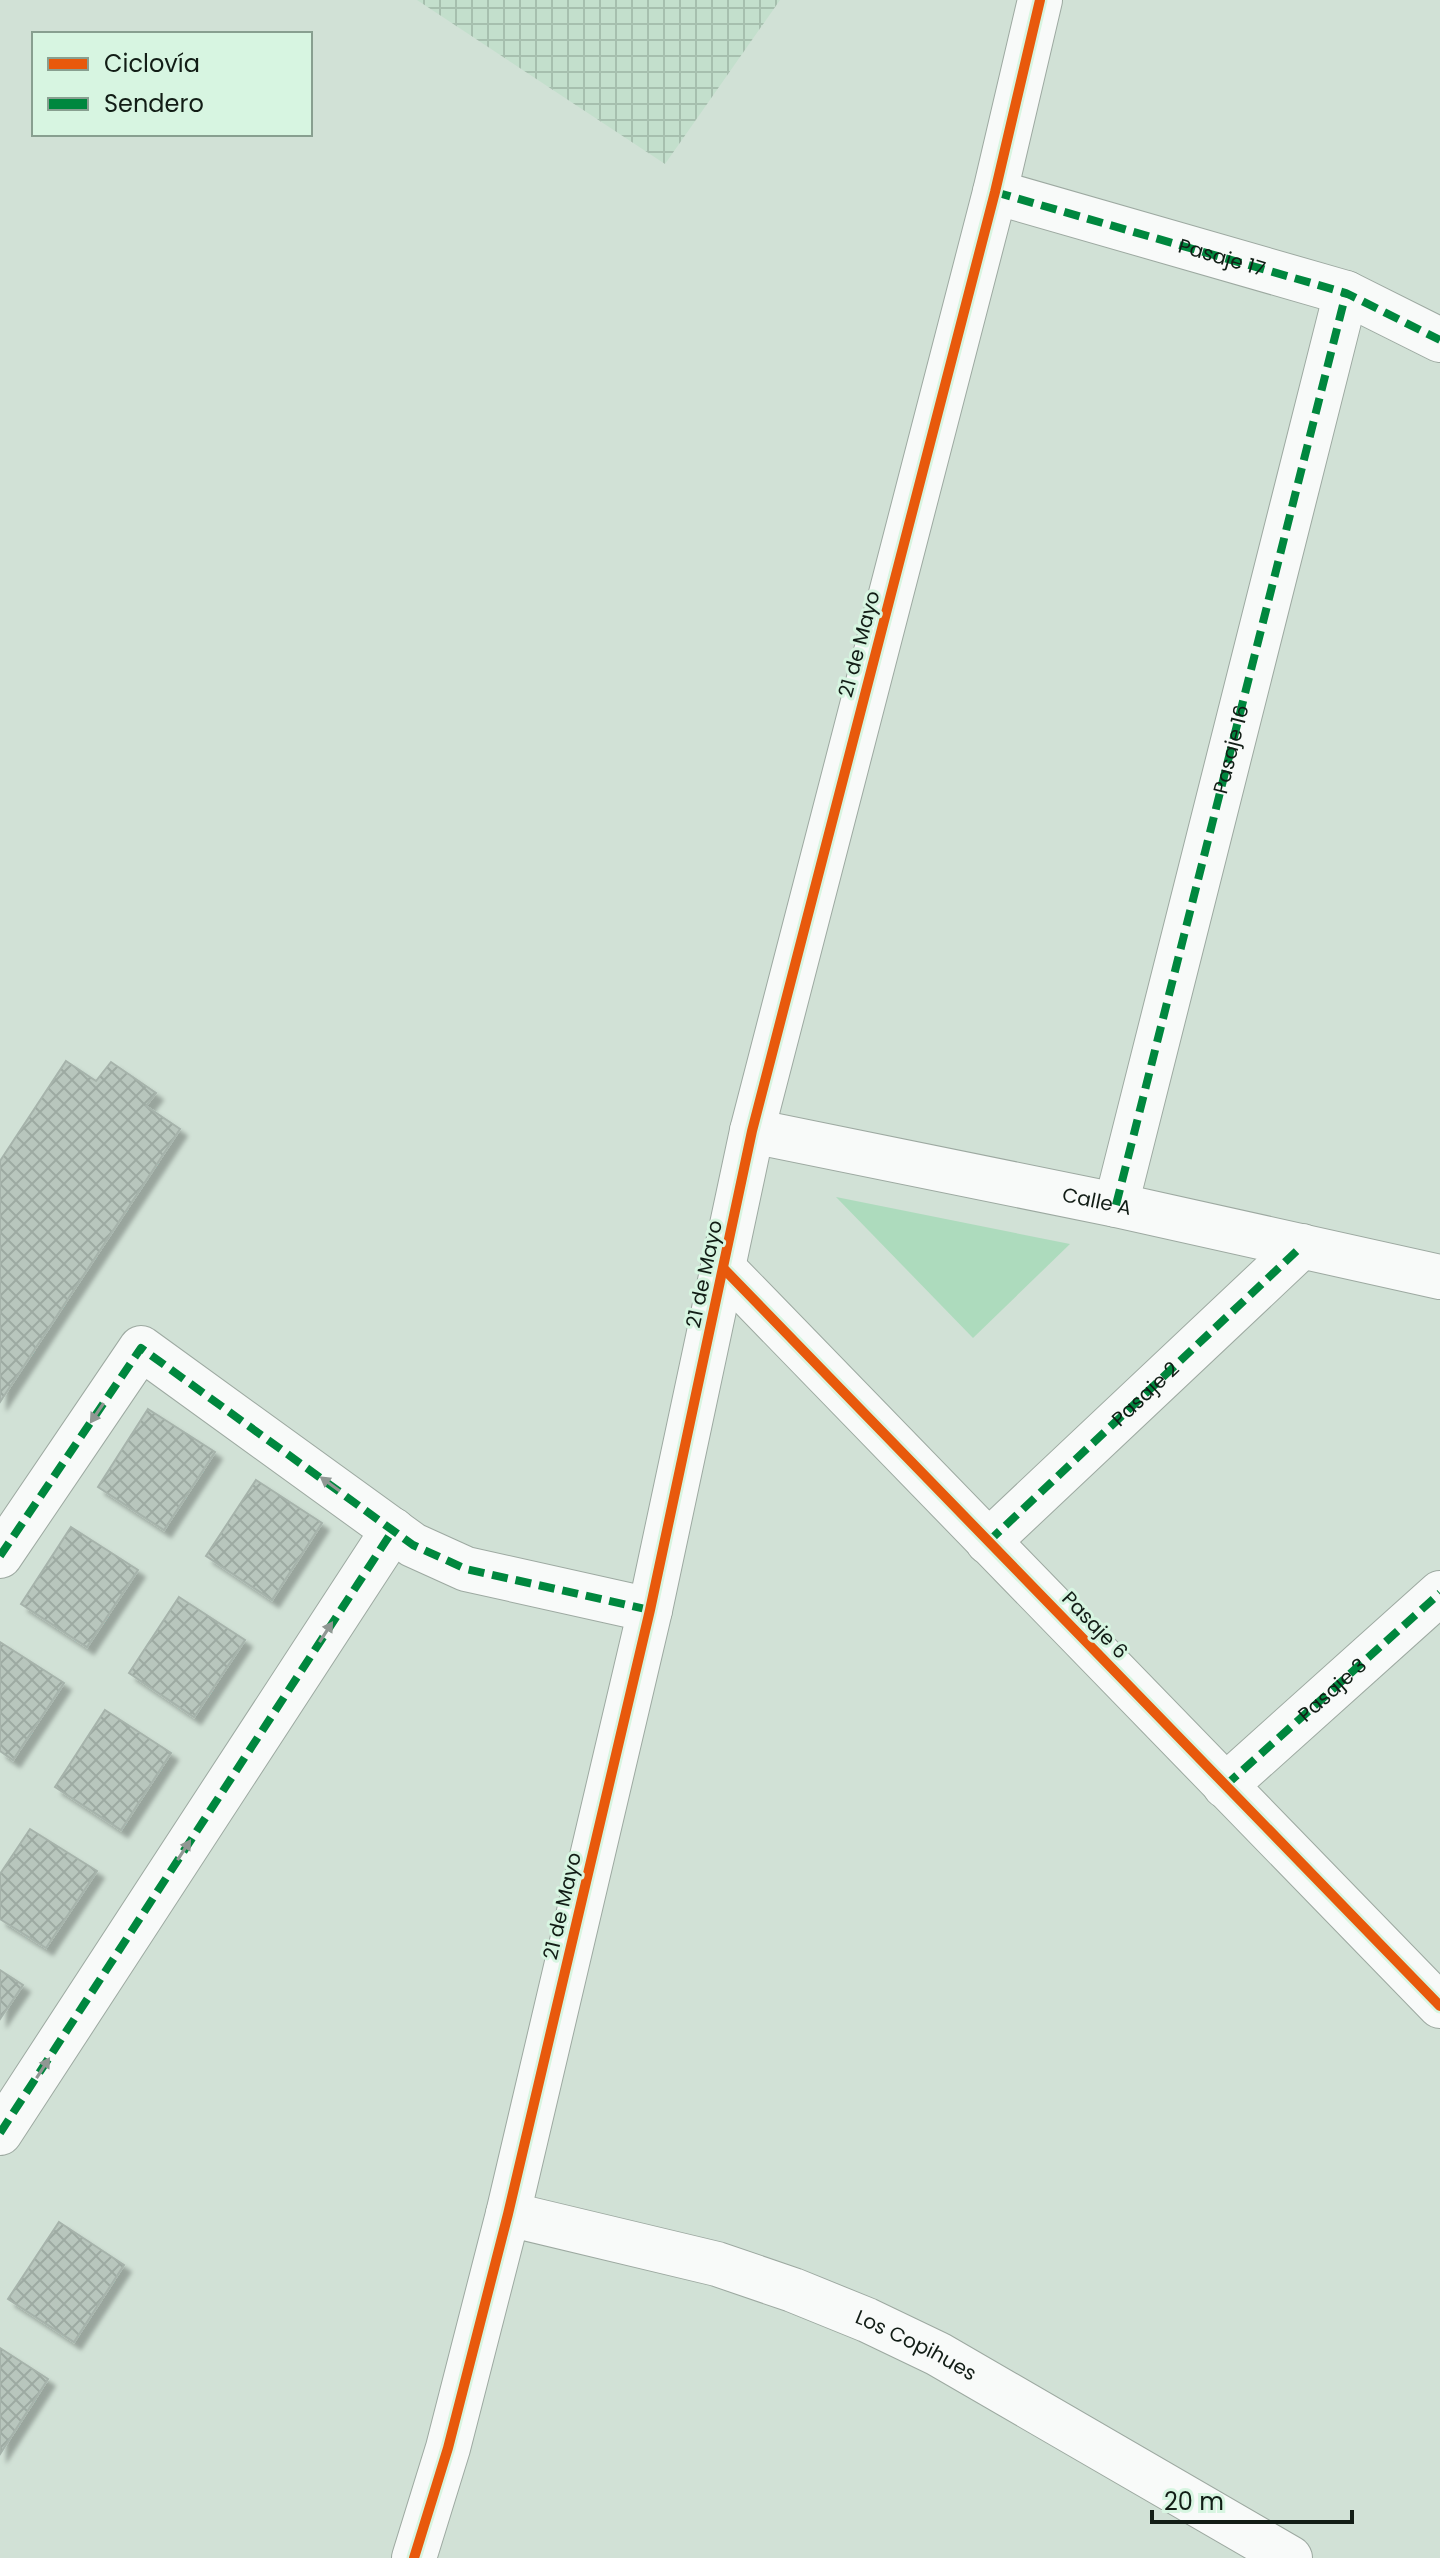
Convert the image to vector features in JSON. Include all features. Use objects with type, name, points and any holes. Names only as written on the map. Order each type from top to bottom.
[{"type":"street","name":"21 de Mayo","points":[[414,2558],[448,2448],[508,2214],[650,1610],[752,1131],[995,192],[1040,0]]},
{"type":"street","name":"Pasaje 17","points":[[995,192],[1346,293],[1440,340]]},
{"type":"street","name":"Pasaje 16","points":[[1116,1205],[1346,293]]},
{"type":"street","name":"Calle A","points":[[752,1131],[1116,1205],[1440,1277]]},
{"type":"street","name":"Pasaje 2","points":[[988,1542],[1302,1246]]},
{"type":"street","name":"Pasaje 6","points":[[724,1269],[1440,2006]]},
{"type":"street","points":[[0,1556],[141,1348],[413,1545],[466,1569],[650,1610]]},
{"type":"street","points":[[0,2133],[393,1530]]},
{"type":"street","name":"Pasaje 3","points":[[1225,1786],[1440,1593]]},
{"type":"street","name":"Los Copihues","points":[[508,2214],[717,2264],[867,2320],[938,2354],[1290,2558]]},
{"type":"shaded area","points":[[417,0],[780,0],[665,164]]},
{"type":"shaded area","points":[[836,1197],[1070,1244],[973,1338]]},
{"type":"building","points":[[66,1061],[96,1081],[111,1062],[156,1093],[146,1106],[180,1129],[0,1402],[0,1161]]},
{"type":"building","points":[[148,1409],[215,1452],[164,1530],[98,1487]]},
{"type":"building","points":[[256,1480],[322,1523],[272,1600],[206,1556]]},
{"type":"building","points":[[71,1527],[138,1570],[87,1647],[21,1604]]},
{"type":"building","points":[[179,1597],[245,1640],[194,1717],[129,1673]]},
{"type":"building","points":[[0,1642],[64,1683],[13,1760],[0,1751]]},
{"type":"building","points":[[105,1710],[171,1753],[121,1830],[55,1787]]},
{"type":"building","points":[[30,1829],[97,1871],[46,1948],[0,1919],[0,1874]]},
{"type":"building","points":[[0,1970],[23,1985],[0,2019]]},
{"type":"building","points":[[59,2222],[124,2265],[74,2342],[8,2299]]},
{"type":"building","points":[[0,2348],[48,2379],[0,2454]]},
{"type":"marked path","points":[[995,192],[1346,293],[1440,340]]},
{"type":"marked path","points":[[1116,1205],[1346,293]]},
{"type":"marked path","points":[[988,1542],[1302,1246]]},
{"type":"marked path","points":[[0,1556],[141,1348],[413,1545],[466,1569],[650,1610]]},
{"type":"marked path","points":[[0,2133],[393,1530]]},
{"type":"marked path","points":[[1225,1786],[1440,1593]]},
{"type":"cycle path","points":[[414,2558],[448,2448],[508,2214],[650,1610],[752,1131],[995,192],[1040,0]]},
{"type":"cycle path","points":[[724,1269],[1440,2006]]}]
